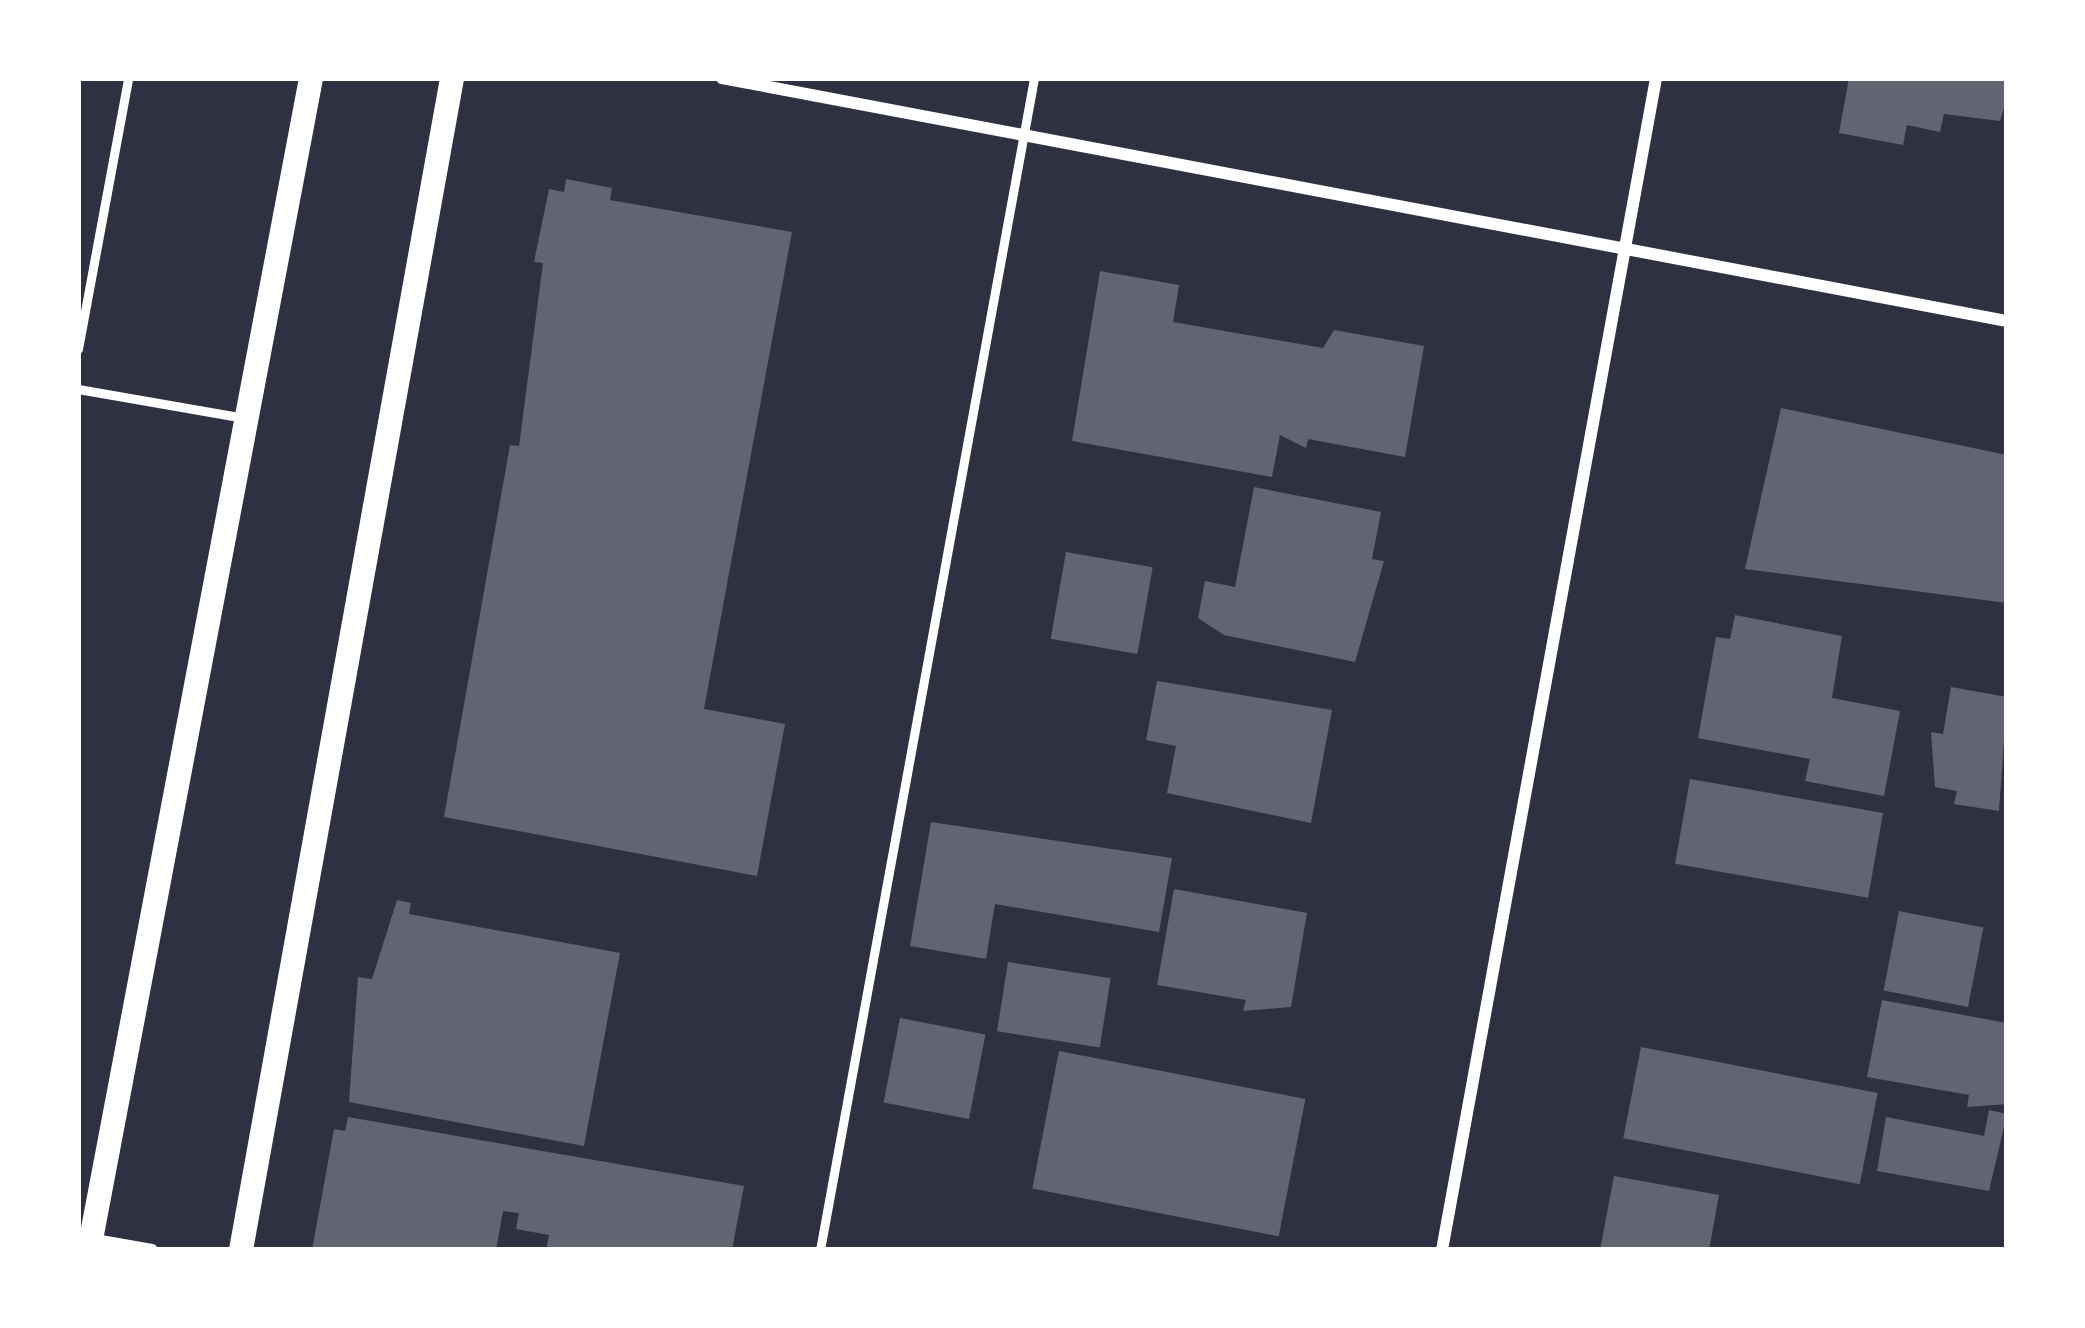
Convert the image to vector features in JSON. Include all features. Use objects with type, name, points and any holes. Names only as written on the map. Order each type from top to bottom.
[{"type":"main road","points":[[86,1242],[311,78]]},
{"type":"main road","points":[[241,1250],[452,78]]},
{"type":"street","points":[[722,78],[2007,321]]},
{"type":"street","points":[[1442,1250],[1656,78]]},
{"type":"street","points":[[86,1242],[152,1250]]},
{"type":"lane","points":[[78,349],[128,78]]},
{"type":"lane","points":[[820,1250],[1034,78]]},
{"type":"lane","points":[[78,389],[244,418]]},
{"type":"building","points":[[1849,78],[2007,78],[2007,98],[2000,121],[1944,114],[1940,132],[1907,125],[1903,145],[1839,133]]},
{"type":"building","points":[[566,179],[612,188],[610,200],[792,232],[704,709],[785,724],[757,876],[444,817],[510,445],[519,446],[543,263],[534,262],[549,189],[564,192]]},
{"type":"building","points":[[1100,271],[1179,285],[1173,322],[1323,348],[1334,330],[1424,346],[1405,457],[1308,439],[1306,448],[1280,435],[1272,477],[1072,441]]},
{"type":"building","points":[[1781,408],[2007,455],[2007,603],[1745,569]]},
{"type":"building","points":[[1254,487],[1381,512],[1372,559],[1384,561],[1355,662],[1224,635],[1198,618],[1205,581],[1235,587]]},
{"type":"building","points":[[1066,552],[1153,567],[1137,654],[1051,639]]},
{"type":"building","points":[[1735,615],[1842,636],[1832,698],[1900,711],[1884,796],[1805,781],[1810,759],[1698,738],[1716,637],[1730,639]]},
{"type":"building","points":[[1157,681],[1332,710],[1311,823],[1167,793],[1176,746],[1146,740]]},
{"type":"building","points":[[1951,687],[2007,697],[1999,811],[1954,804],[1957,791],[1935,787],[1931,732],[1943,734]]},
{"type":"building","points":[[1690,779],[1883,813],[1868,898],[1675,864]]},
{"type":"building","points":[[931,822],[1172,858],[1159,932],[995,904],[986,959],[910,946]]},
{"type":"building","points":[[1174,889],[1307,913],[1291,1007],[1243,1011],[1246,1000],[1157,985]]},
{"type":"building","points":[[397,900],[411,903],[409,914],[620,953],[584,1146],[349,1102],[358,977],[372,979]]},
{"type":"building","points":[[1899,911],[1983,927],[1968,1007],[1884,991]]},
{"type":"building","points":[[1008,962],[1111,978],[1100,1047],[997,1031]]},
{"type":"building","points":[[1882,1000],[2007,1023],[2007,1104],[1967,1107],[1969,1095],[1867,1077]]},
{"type":"building","points":[[900,1018],[985,1035],[969,1119],[884,1102]]},
{"type":"building","points":[[1641,1047],[1878,1093],[1860,1184],[1623,1138]]},
{"type":"building","points":[[1059,1051],[1305,1099],[1279,1236],[1032,1188]]},
{"type":"building","points":[[1989,1110],[2007,1114],[1989,1191],[1877,1171],[1886,1117],[1984,1136]]},
{"type":"building","points":[[348,1117],[744,1186],[732,1250],[546,1250],[549,1235],[516,1229],[519,1213],[503,1211],[496,1250],[312,1250],[334,1129],[345,1131]]},
{"type":"building","points":[[1614,1176],[1719,1195],[1709,1250],[1600,1250]]}]
